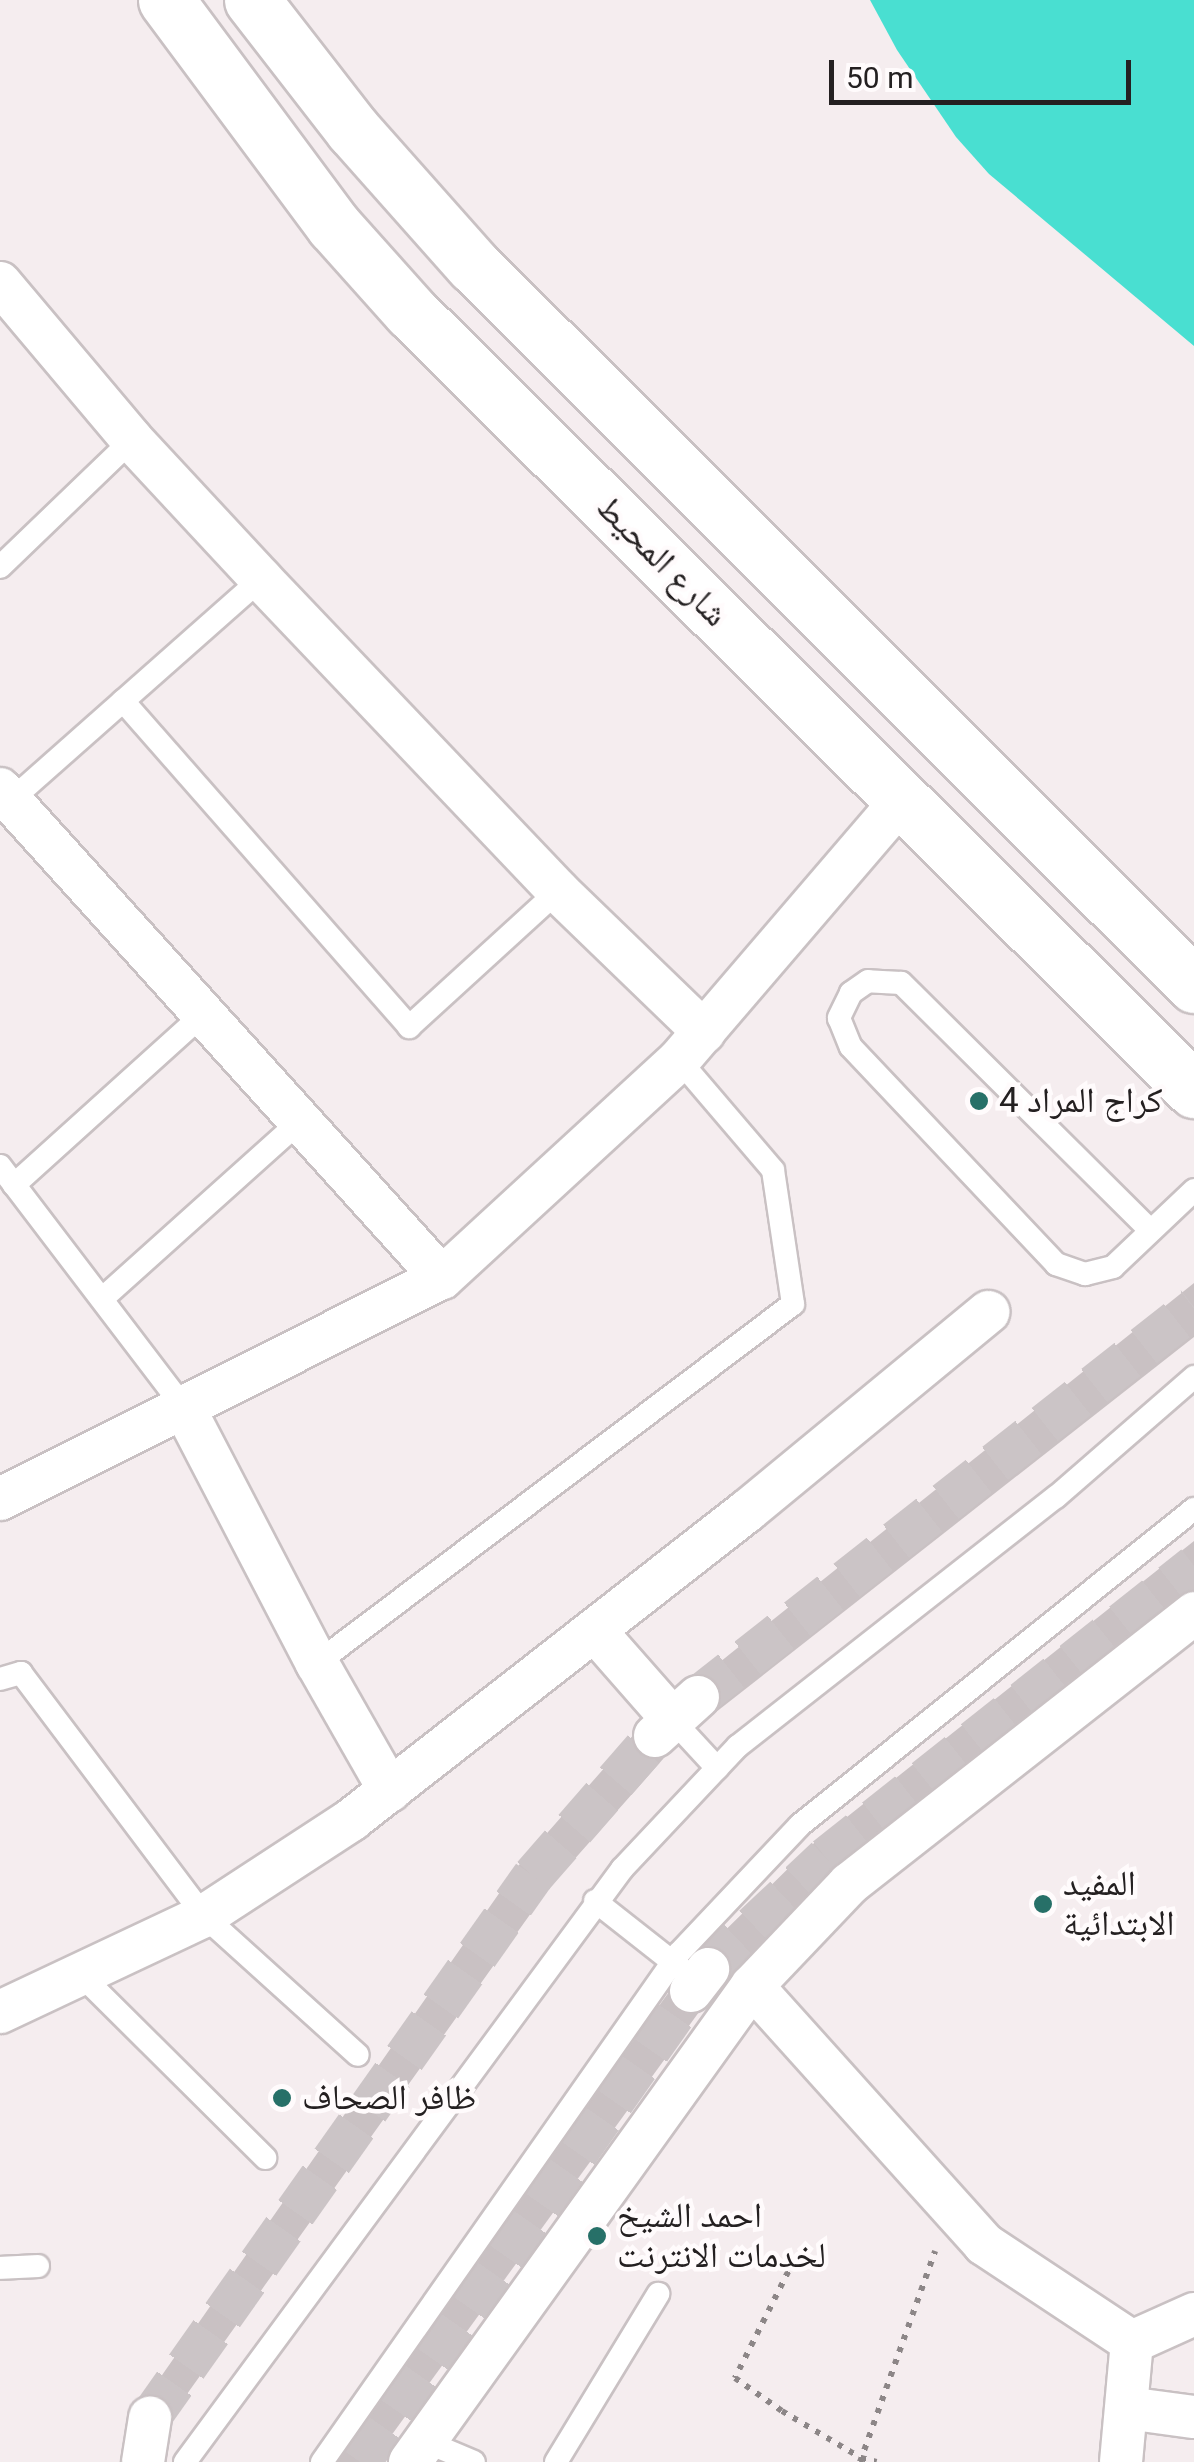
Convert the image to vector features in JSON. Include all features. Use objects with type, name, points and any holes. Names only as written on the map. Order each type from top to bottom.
[{"type":"main road","name":"شارع المحيط","points":[[166,0],[334,226],[412,312],[1194,1090]]},
{"type":"main road","points":[[252,0],[352,130],[473,265],[1194,985]]},
{"type":"street","points":[[0,283],[132,440],[558,890],[691,1046]]},
{"type":"street","points":[[5,795],[442,1278]]},
{"type":"street","points":[[2,1494],[442,1278],[691,1046],[902,800]]},
{"type":"street","points":[[0,2012],[204,1916],[390,1790],[595,1631],[988,1312]]},
{"type":"street","points":[[183,1406],[316,1664],[390,1790]]},
{"type":"street","points":[[417,2452],[710,1986],[849,1884],[1194,1613]]},
{"type":"street","points":[[595,1631],[671,1714]]},
{"type":"street","points":[[710,1986],[984,2244],[1132,2342]]},
{"type":"street","points":[[1132,2342],[1194,2314]]},
{"type":"street","points":[[1121,2462],[1132,2342]]},
{"type":"street","points":[[1126,2408],[1194,2417]]},
{"type":"street","points":[[143,2462],[150,2418]]},
{"type":"lane","points":[[0,567],[132,440]]},
{"type":"lane","points":[[5,795],[123,701],[261,579]]},
{"type":"lane","points":[[123,701],[409,1027],[558,890]]},
{"type":"lane","points":[[1150,1230],[901,984],[868,981],[852,993],[839,1018],[851,1048],[1056,1264],[1085,1274],[1113,1267],[1194,1190]]},
{"type":"lane","points":[[183,1406],[7,1176],[204,1014]]},
{"type":"lane","points":[[316,1664],[793,1304],[773,1170],[691,1046]]},
{"type":"lane","points":[[103,1298],[300,1121]]},
{"type":"lane","points":[[185,2462],[595,1901],[717,1768],[738,1746],[1056,1497],[1194,1378]]},
{"type":"lane","points":[[322,2462],[710,1986],[800,1825],[1194,1509]]},
{"type":"lane","points":[[0,1680],[21,1673],[204,1916],[358,2055]]},
{"type":"lane","points":[[671,1714],[717,1768]]},
{"type":"lane","points":[[595,1901],[710,1986]]},
{"type":"lane","points":[[78,1972],[265,2158]]},
{"type":"lane","points":[[0,2268],[38,2266]]},
{"type":"lane","points":[[556,2462],[658,2294]]},
{"type":"lane","points":[[417,2452],[474,2462]]},
{"type":"path","points":[[861,2460],[950,2208]]},
{"type":"path","points":[[794,2260],[735,2378],[861,2460],[877,2462]]},
{"type":"water","points":[[870,0],[1194,0],[1194,346],[989,174],[956,137],[897,50]]},
{"type":"building","points":[[1194,1283],[1194,1337],[711,1716],[690,1686]]},
{"type":"building","points":[[1194,1541],[1194,1589],[837,1870],[723,1981],[696,1959],[813,1844]]},
{"type":"building","points":[[643,1724],[671,1750],[549,1888],[162,2429],[139,2408],[519,1865]]},
{"type":"building","points":[[677,1981],[706,2002],[372,2462],[339,2462],[331,2457]]},
{"type":"tunnel","points":[[698,1697],[1194,1307]]},
{"type":"tunnel","points":[[708,1969],[826,1858],[1194,1566]]},
{"type":"tunnel","points":[[150,2418],[533,1876],[655,1736]]},
{"type":"tunnel","points":[[360,2462],[691,1991]]},
{"type":"place","name":"كراج المراد 4","points":[[979,1101]]},
{"type":"place","name":"المفيد الابتدائية","points":[[1043,1904]]},
{"type":"place","name":"ظافر الصحاف","points":[[282,2098]]},
{"type":"place","name":"احمد الشيخ لخدمات الانترنت","points":[[597,2236]]}]
